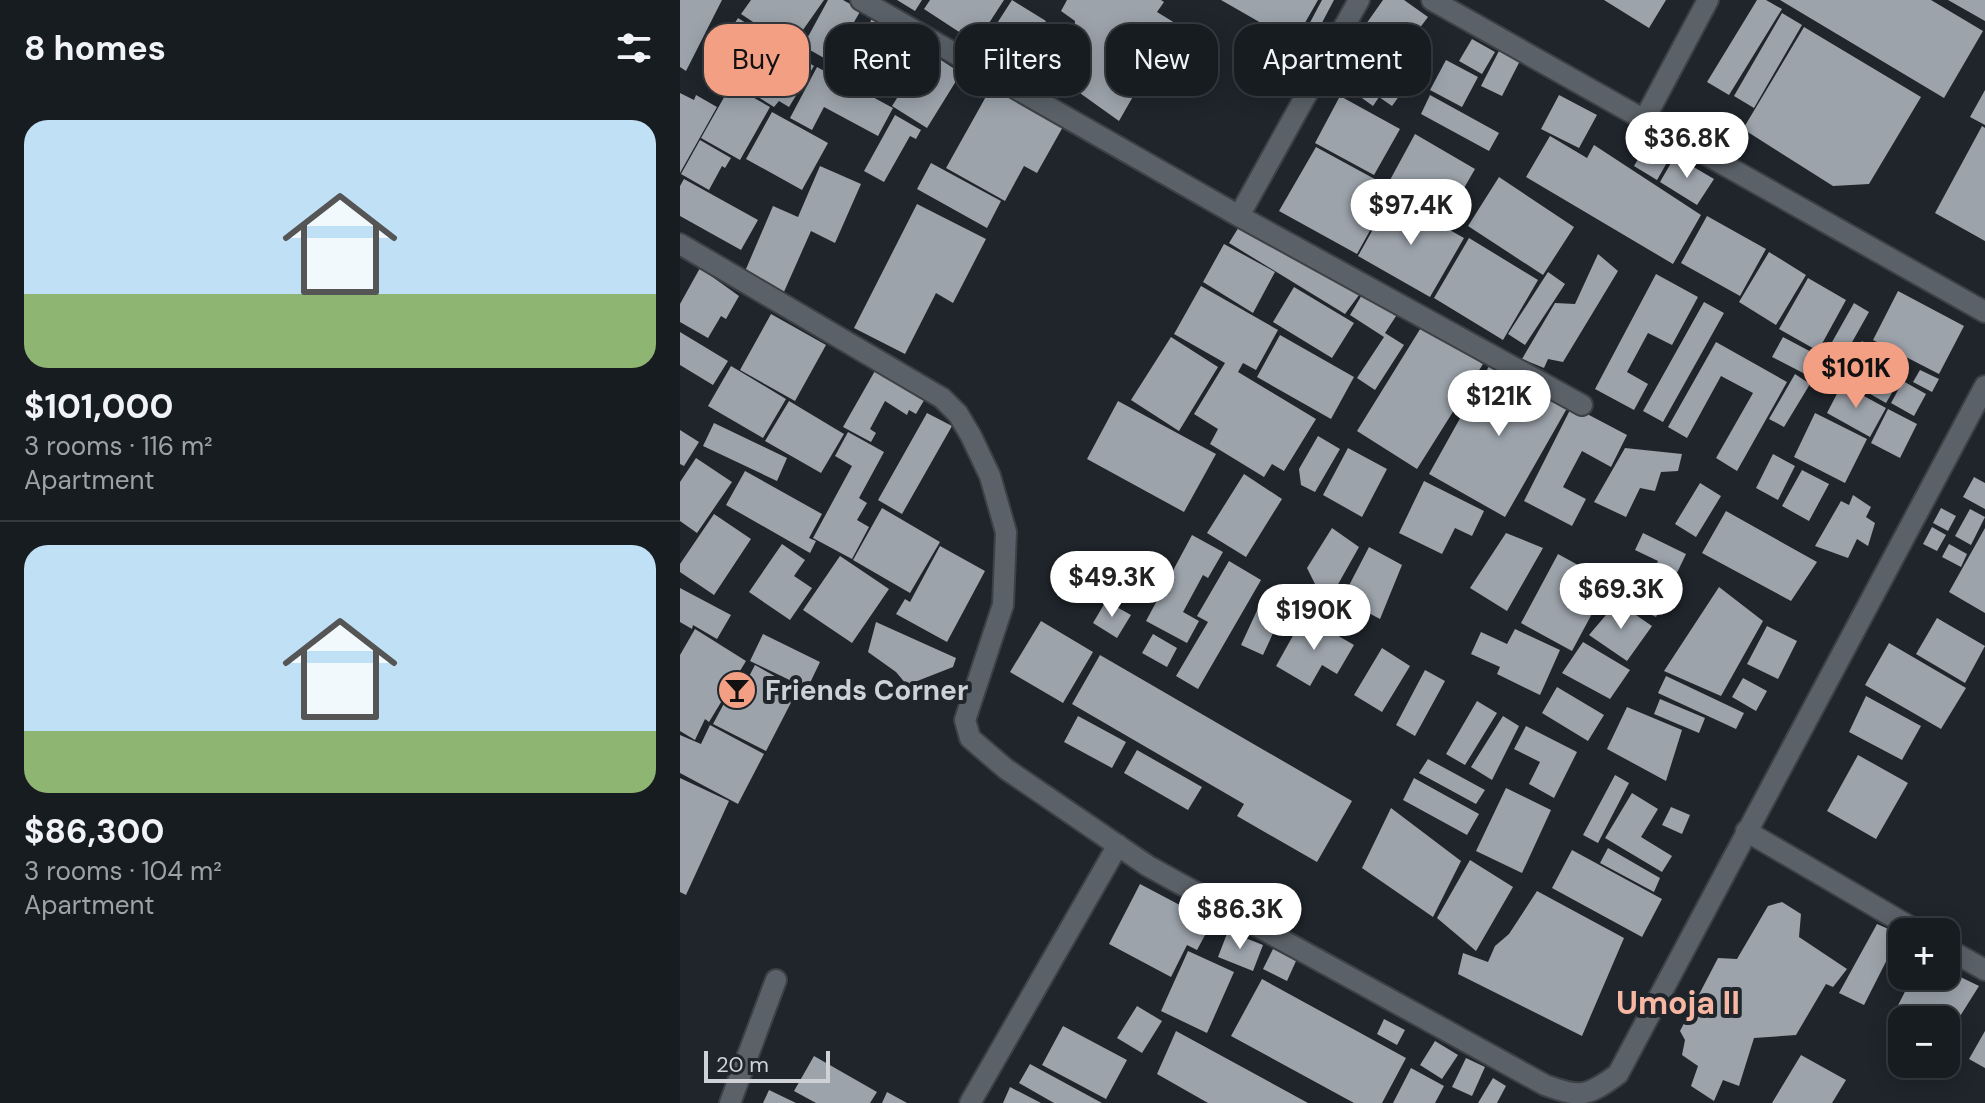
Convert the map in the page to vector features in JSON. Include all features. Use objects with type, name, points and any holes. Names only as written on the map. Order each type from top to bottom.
[{"type":"street","points":[[861,0],[1239,216],[1582,405]]},
{"type":"street","points":[[1239,216],[1359,0]]},
{"type":"street","points":[[1432,0],[1985,312]]},
{"type":"street","points":[[1644,120],[1708,0]]},
{"type":"street","points":[[680,244],[942,398],[958,414],[990,476],[1006,532],[1003,605],[965,720],[970,738],[1006,769],[1148,866],[1545,1085],[1580,1099],[1618,1074],[1985,386]]},
{"type":"street","points":[[1746,831],[1895,918]]},
{"type":"street","points":[[970,1103],[1118,845]]},
{"type":"street","points":[[1960,955],[1984,967]]},
{"type":"street","points":[[730,1103],[776,980]]},
{"type":"building","points":[[680,0],[722,0],[710,24],[704,24],[704,36],[686,71],[680,67]]},
{"type":"building","points":[[751,0],[824,0],[807,24],[756,24],[741,14]]},
{"type":"building","points":[[828,0],[843,0],[861,10],[853,24],[825,24],[825,59],[809,49],[809,35]]},
{"type":"building","points":[[897,0],[922,0],[915,11]]},
{"type":"building","points":[[930,0],[1004,0],[988,24],[955,24],[955,29],[924,9]]},
{"type":"building","points":[[1012,0],[1046,21],[1044,24],[997,24]]},
{"type":"building","points":[[1067,0],[1164,2],[1157,12],[1174,24],[1106,24],[1106,96],[1133,96],[1119,121],[1084,96],[1090,96],[1090,24],[1075,24],[1061,11]]},
{"type":"building","points":[[1221,0],[1318,0],[1304,24],[1263,24]]},
{"type":"building","points":[[1322,0],[1334,0],[1321,24],[1309,24]]},
{"type":"building","points":[[1383,0],[1404,0],[1428,17],[1423,24],[1366,24]]},
{"type":"building","points":[[1604,0],[1666,0],[1649,28]]},
{"type":"building","points":[[1757,0],[1766,0],[1782,9],[1729,95],[1707,82]]},
{"type":"building","points":[[1780,0],[1931,0],[1983,31],[1944,98]]},
{"type":"building","points":[[1948,0],[1985,0],[1985,21]]},
{"type":"building","points":[[1782,13],[1802,25],[1754,108],[1734,96]]},
{"type":"building","points":[[874,15],[890,24],[869,24]]},
{"type":"building","points":[[1804,27],[1921,97],[1869,184],[1833,186],[1743,129]]},
{"type":"building","points":[[1472,39],[1495,52],[1482,74],[1459,61]]},
{"type":"building","points":[[1502,45],[1523,55],[1502,96],[1481,86]]},
{"type":"building","points":[[939,59],[955,69],[955,83],[927,128],[892,106],[898,96],[939,96]]},
{"type":"building","points":[[1446,60],[1478,77],[1462,107],[1431,88]]},
{"type":"building","points":[[817,67],[825,71],[825,96],[871,96],[893,108],[878,136],[824,107],[812,130],[790,118],[802,96],[809,96],[809,82]]},
{"type":"building","points":[[1985,90],[1985,125],[1970,117]]},
{"type":"building","points":[[680,93],[694,100],[696,95],[717,107],[680,173]]},
{"type":"building","points":[[1559,95],[1597,115],[1579,148],[1541,129]]},
{"type":"building","points":[[725,96],[750,96],[770,107],[740,160],[701,138]]},
{"type":"building","points":[[756,96],[796,96],[789,107],[779,101],[774,107]]},
{"type":"building","points":[[986,96],[1014,96],[1064,125],[1037,173],[1024,166],[1005,201],[946,168]]},
{"type":"building","points":[[1340,96],[1400,129],[1374,175],[1315,143]]},
{"type":"building","points":[[1359,96],[1399,96],[1392,106],[1379,97],[1373,106]]},
{"type":"building","points":[[1431,96],[1499,133],[1489,151],[1421,114]]},
{"type":"building","points":[[772,112],[828,143],[802,190],[746,159]]},
{"type":"building","points":[[895,115],[921,130],[916,139],[910,136],[884,182],[864,171]]},
{"type":"building","points":[[1982,126],[1985,128],[1985,241],[1935,213]]},
{"type":"building","points":[[1654,132],[1677,145],[1657,180],[1634,166]]},
{"type":"building","points":[[1415,134],[1475,169],[1449,214],[1390,180]]},
{"type":"building","points":[[1550,136],[1587,158],[1594,145],[1701,215],[1673,264],[1526,177]]},
{"type":"building","points":[[700,140],[731,158],[725,168],[722,166],[709,190],[681,174]]},
{"type":"building","points":[[1316,147],[1393,189],[1357,254],[1279,211]]},
{"type":"building","points":[[1675,156],[1714,179],[1697,205],[1660,182]]},
{"type":"building","points":[[931,163],[1001,201],[987,228],[917,189]]},
{"type":"building","points":[[820,166],[861,184],[835,243],[811,231],[783,294],[743,276],[773,206],[798,217]]},
{"type":"building","points":[[1499,177],[1574,227],[1543,275],[1468,226]]},
{"type":"building","points":[[684,179],[758,220],[741,250],[680,216],[680,186]]},
{"type":"building","points":[[1391,197],[1464,238],[1430,297],[1358,256]]},
{"type":"building","points":[[917,204],[986,239],[953,303],[936,293],[905,354],[854,328]]},
{"type":"building","points":[[1707,216],[1766,249],[1740,296],[1681,263]]},
{"type":"building","points":[[1242,222],[1362,291],[1345,314],[1229,243]]},
{"type":"building","points":[[1469,238],[1538,280],[1503,340],[1434,298]]},
{"type":"building","points":[[1224,244],[1275,272],[1253,313],[1203,282]]},
{"type":"building","points":[[1769,252],[1806,275],[1776,325],[1739,302]]},
{"type":"building","points":[[1598,254],[1618,271],[1563,362],[1548,359],[1544,368],[1522,359],[1555,303],[1575,304]]},
{"type":"building","points":[[700,268],[739,296],[726,319],[721,316],[708,338],[680,322],[680,304]]},
{"type":"building","points":[[1548,272],[1565,284],[1525,345],[1508,334]]},
{"type":"building","points":[[1656,274],[1698,297],[1672,345],[1648,333],[1627,372],[1648,384],[1634,410],[1595,389]]},
{"type":"building","points":[[1808,278],[1846,300],[1818,351],[1779,329]]},
{"type":"building","points":[[1201,286],[1278,330],[1256,370],[1243,363],[1238,372],[1316,419],[1284,471],[1272,464],[1264,477],[1210,444],[1218,429],[1194,414],[1225,363],[1174,334]]},
{"type":"building","points":[[1294,287],[1354,323],[1332,358],[1273,322]]},
{"type":"building","points":[[1366,288],[1400,310],[1385,333],[1404,345],[1375,390],[1357,378],[1384,337],[1350,315]]},
{"type":"building","points":[[1898,291],[1964,326],[1939,374],[1873,340]]},
{"type":"building","points":[[1704,302],[1724,313],[1663,422],[1643,411]]},
{"type":"building","points":[[1854,303],[1869,312],[1833,376],[1818,367]]},
{"type":"building","points":[[771,314],[826,345],[795,401],[740,370]]},
{"type":"building","points":[[1422,326],[1483,364],[1417,469],[1357,431]]},
{"type":"building","points":[[680,332],[728,361],[713,385],[680,365]]},
{"type":"building","points":[[1280,335],[1354,377],[1331,419],[1257,377]]},
{"type":"building","points":[[1171,337],[1218,367],[1179,431],[1131,400]]},
{"type":"building","points":[[1783,337],[1817,355],[1807,375],[1772,357]]},
{"type":"building","points":[[1862,341],[1875,349],[1855,383],[1842,375]]},
{"type":"building","points":[[1716,342],[1787,382],[1737,471],[1716,458],[1753,393],[1721,376],[1687,438],[1668,427]]},
{"type":"building","points":[[1877,350],[1907,367],[1886,403],[1858,387]]},
{"type":"building","points":[[1493,359],[1570,403],[1505,517],[1429,474]]},
{"type":"building","points":[[731,366],[786,399],[763,438],[708,406]]},
{"type":"building","points":[[876,369],[926,397],[916,414],[909,410],[907,415],[885,401],[870,429],[876,433],[871,442],[843,427]]},
{"type":"building","points":[[1920,370],[1939,379],[1932,392],[1913,382]]},
{"type":"building","points":[[1795,374],[1810,384],[1784,427],[1769,419]]},
{"type":"building","points":[[1903,381],[1926,394],[1914,416],[1891,403]]},
{"type":"building","points":[[1842,384],[1886,408],[1870,437],[1827,413]]},
{"type":"building","points":[[789,401],[844,434],[821,473],[765,441]]},
{"type":"building","points":[[1118,401],[1216,454],[1184,512],[1087,459]]},
{"type":"building","points":[[1572,406],[1627,435],[1611,467],[1582,451],[1563,487],[1586,499],[1572,526],[1524,501]]},
{"type":"building","points":[[1888,409],[1917,424],[1900,458],[1871,443]]},
{"type":"building","points":[[927,413],[952,426],[902,514],[878,500]]},
{"type":"building","points":[[1815,413],[1867,439],[1845,483],[1794,457]]},
{"type":"building","points":[[714,423],[787,458],[777,481],[703,446]]},
{"type":"building","points":[[680,430],[699,442],[684,466],[680,464]]},
{"type":"building","points":[[848,432],[884,452],[859,498],[867,503],[857,520],[869,527],[852,559],[813,538],[852,466],[835,456]]},
{"type":"building","points":[[1318,436],[1340,449],[1315,492],[1301,485],[1299,469]]},
{"type":"building","points":[[1348,448],[1387,469],[1362,517],[1323,495]]},
{"type":"building","points":[[1625,448],[1682,454],[1678,471],[1661,472],[1655,491],[1640,488],[1626,517],[1594,502]]},
{"type":"building","points":[[1773,454],[1795,466],[1778,500],[1756,488]]},
{"type":"building","points":[[696,458],[732,482],[697,533],[680,521],[680,482]]},
{"type":"building","points":[[1802,470],[1829,484],[1809,521],[1782,506]]},
{"type":"building","points":[[745,471],[822,514],[809,538],[816,541],[810,553],[726,505]]},
{"type":"building","points":[[1244,474],[1282,499],[1246,557],[1207,533]]},
{"type":"building","points":[[1974,477],[1985,483],[1985,509],[1963,497]]},
{"type":"building","points":[[1424,481],[1484,511],[1472,536],[1455,528],[1442,554],[1399,533]]},
{"type":"building","points":[[1700,483],[1721,496],[1696,537],[1675,524]]},
{"type":"building","points":[[1853,495],[1871,507],[1866,517],[1875,523],[1868,546],[1857,539],[1848,558],[1815,546],[1841,501],[1849,505]]},
{"type":"building","points":[[882,508],[940,542],[910,593],[853,560]]},
{"type":"building","points":[[1941,508],[1956,516],[1948,531],[1933,523]]},
{"type":"building","points":[[1970,509],[1985,517],[1971,545],[1955,536]]},
{"type":"building","points":[[1726,511],[1817,562],[1791,601],[1702,553]]},
{"type":"building","points":[[714,514],[751,539],[714,595],[680,572],[680,564]]},
{"type":"building","points":[[1932,527],[1946,535],[1937,551],[1923,544]]},
{"type":"building","points":[[1332,528],[1359,547],[1332,595],[1317,588],[1307,568]]},
{"type":"building","points":[[1985,528],[1985,613],[1949,592]]},
{"type":"building","points":[[1506,533],[1543,548],[1507,611],[1470,588]]},
{"type":"building","points":[[1643,533],[1686,554],[1656,617],[1617,598],[1628,573],[1649,583],[1658,561],[1635,550]]},
{"type":"building","points":[[1192,535],[1223,552],[1208,578],[1203,575],[1183,612],[1199,621],[1187,643],[1146,621]]},
{"type":"building","points":[[782,544],[805,560],[794,576],[812,588],[790,620],[749,592]]},
{"type":"building","points":[[1949,544],[1967,554],[1961,567],[1942,557]]},
{"type":"building","points":[[940,546],[985,571],[947,642],[896,614],[905,599],[910,602]]},
{"type":"building","points":[[1369,547],[1402,565],[1380,619],[1342,599]]},
{"type":"building","points":[[1558,554],[1609,582],[1572,651],[1521,623]]},
{"type":"building","points":[[840,556],[889,589],[852,643],[803,610]]},
{"type":"building","points":[[1229,561],[1261,580],[1198,689],[1176,676],[1208,622],[1197,616]]},
{"type":"building","points":[[1719,587],[1763,621],[1721,696],[1664,671]]},
{"type":"building","points":[[680,588],[731,615],[717,639],[693,625],[692,629],[680,622]]},
{"type":"building","points":[[1267,589],[1300,604],[1291,623],[1280,618],[1263,655],[1241,645]]},
{"type":"building","points":[[1106,601],[1131,615],[1117,638],[1093,623]]},
{"type":"building","points":[[1617,602],[1652,626],[1627,661],[1589,635]]},
{"type":"building","points":[[1304,616],[1354,645],[1337,674],[1322,665],[1310,686],[1276,666]]},
{"type":"building","points":[[1937,618],[1985,646],[1965,683],[1916,654]]},
{"type":"building","points":[[1041,621],[1093,652],[1063,703],[1010,672]]},
{"type":"building","points":[[876,622],[956,658],[953,667],[907,685],[896,672],[868,652]]},
{"type":"building","points":[[1767,626],[1797,641],[1778,679],[1747,664]]},
{"type":"building","points":[[695,629],[746,661],[709,722],[705,719],[695,740],[680,731],[680,655]]},
{"type":"building","points":[[1515,629],[1560,650],[1540,695],[1497,674],[1500,667],[1471,654],[1481,632],[1507,644]]},
{"type":"building","points":[[763,634],[820,662],[809,685],[803,682],[802,686],[750,661]]},
{"type":"building","points":[[1153,634],[1177,648],[1167,667],[1142,653]]},
{"type":"building","points":[[1583,642],[1630,670],[1610,699],[1562,673]]},
{"type":"building","points":[[1889,643],[1966,688],[1941,729],[1865,685]]},
{"type":"building","points":[[1382,648],[1410,666],[1382,712],[1354,695]]},
{"type":"building","points":[[1100,655],[1352,801],[1317,862],[1237,816],[1244,804],[1072,704]]},
{"type":"building","points":[[755,665],[798,689],[766,751],[713,724],[727,698],[735,703]]},
{"type":"building","points":[[1425,670],[1445,681],[1415,736],[1396,725]]},
{"type":"building","points":[[1666,676],[1744,713],[1736,729],[1658,693]]},
{"type":"building","points":[[1743,678],[1767,691],[1756,711],[1732,697]]},
{"type":"building","points":[[1557,687],[1604,715],[1588,741],[1542,713]]},
{"type":"building","points":[[1866,696],[1921,726],[1902,760],[1849,732]]},
{"type":"building","points":[[1660,699],[1705,718],[1699,733],[1654,714]]},
{"type":"building","points":[[1477,701],[1497,713],[1465,765],[1446,754]]},
{"type":"building","points":[[1627,707],[1682,730],[1666,781],[1607,749]]},
{"type":"building","points":[[1078,716],[1126,742],[1112,768],[1064,742]]},
{"type":"building","points":[[1503,716],[1519,726],[1492,780],[1471,767]]},
{"type":"building","points":[[710,725],[764,754],[738,804],[680,773],[680,735],[701,744]]},
{"type":"building","points":[[1526,726],[1577,752],[1554,798],[1529,784],[1540,762],[1514,749]]},
{"type":"building","points":[[1137,750],[1202,787],[1188,810],[1124,773]]},
{"type":"building","points":[[1858,755],[1908,783],[1876,839],[1827,811]]},
{"type":"building","points":[[1428,759],[1485,790],[1476,804],[1419,773]]},
{"type":"building","points":[[1615,775],[1629,783],[1598,843],[1583,835]]},
{"type":"building","points":[[680,778],[729,801],[686,895],[680,892]]},
{"type":"building","points":[[1414,778],[1479,814],[1467,835],[1403,800]]},
{"type":"building","points":[[1506,788],[1551,810],[1522,873],[1476,851]]},
{"type":"building","points":[[1632,793],[1658,809],[1641,837],[1672,856],[1662,872],[1605,838]]},
{"type":"building","points":[[1671,807],[1690,815],[1682,834],[1662,825]]},
{"type":"building","points":[[1391,808],[1461,861],[1433,917],[1362,868]]},
{"type":"building","points":[[1608,848],[1660,878],[1654,892],[1600,863]]},
{"type":"building","points":[[1572,850],[1662,899],[1642,937],[1552,888]]},
{"type":"building","points":[[1470,860],[1513,887],[1476,951],[1437,918]]},
{"type":"building","points":[[1140,884],[1212,922],[1197,950],[1187,945],[1171,977],[1109,944]]},
{"type":"building","points":[[1537,891],[1624,938],[1582,1036],[1458,974],[1463,953],[1488,962],[1495,946],[1509,934]]},
{"type":"building","points":[[1782,902],[1801,914],[1799,937],[1847,969],[1833,987],[1826,984],[1796,1035],[1754,1038],[1739,1086],[1723,1080],[1714,1101],[1691,1086],[1698,1066],[1682,1055],[1685,1040],[1680,1031],[1718,958],[1737,959],[1768,906]]},
{"type":"building","points":[[1877,924],[1888,929],[1888,958],[1864,1005],[1839,993]]},
{"type":"building","points":[[1228,931],[1263,945],[1253,971],[1218,957]]},
{"type":"building","points":[[1273,949],[1296,961],[1287,981],[1263,969]]},
{"type":"building","points":[[1188,951],[1234,972],[1207,1033],[1161,1011]]},
{"type":"building","points":[[1960,977],[1979,986],[1960,1016],[1960,1006],[1898,1006],[1906,990],[1960,990]]},
{"type":"building","points":[[1262,979],[1406,1058],[1382,1103],[1354,1103],[1231,1036]]},
{"type":"building","points":[[1137,1006],[1162,1021],[1142,1053],[1117,1038]]},
{"type":"building","points":[[1384,1019],[1405,1030],[1397,1045],[1377,1034]]},
{"type":"building","points":[[1063,1026],[1127,1060],[1106,1099],[1042,1065]]},
{"type":"building","points":[[1176,1031],[1308,1103],[1208,1103],[1157,1074]]},
{"type":"building","points":[[1985,1031],[1985,1068],[1969,1059]]},
{"type":"building","points":[[1435,1041],[1458,1055],[1442,1079],[1420,1065]]},
{"type":"building","points":[[1801,1055],[1846,1080],[1832,1103],[1772,1103]]},
{"type":"building","points":[[814,1056],[877,1092],[870,1103],[816,1103],[794,1091]]},
{"type":"building","points":[[1466,1058],[1485,1067],[1472,1096],[1452,1087]]},
{"type":"building","points":[[1030,1064],[1102,1103],[1054,1103],[1019,1083]]},
{"type":"building","points":[[1411,1068],[1444,1086],[1435,1103],[1393,1103]]},
{"type":"building","points":[[1493,1078],[1506,1086],[1497,1103],[1478,1103]]},
{"type":"building","points":[[1010,1087],[1041,1103],[1003,1103]]},
{"type":"building","points":[[769,1090],[796,1103],[763,1103]]},
{"type":"building","points":[[887,1092],[907,1103],[882,1103]]},
{"type":"place","name":"Friends Corner","points":[[737,690]]},
{"type":"district","name":"Umoja II","points":[[1678,1003]]}]
